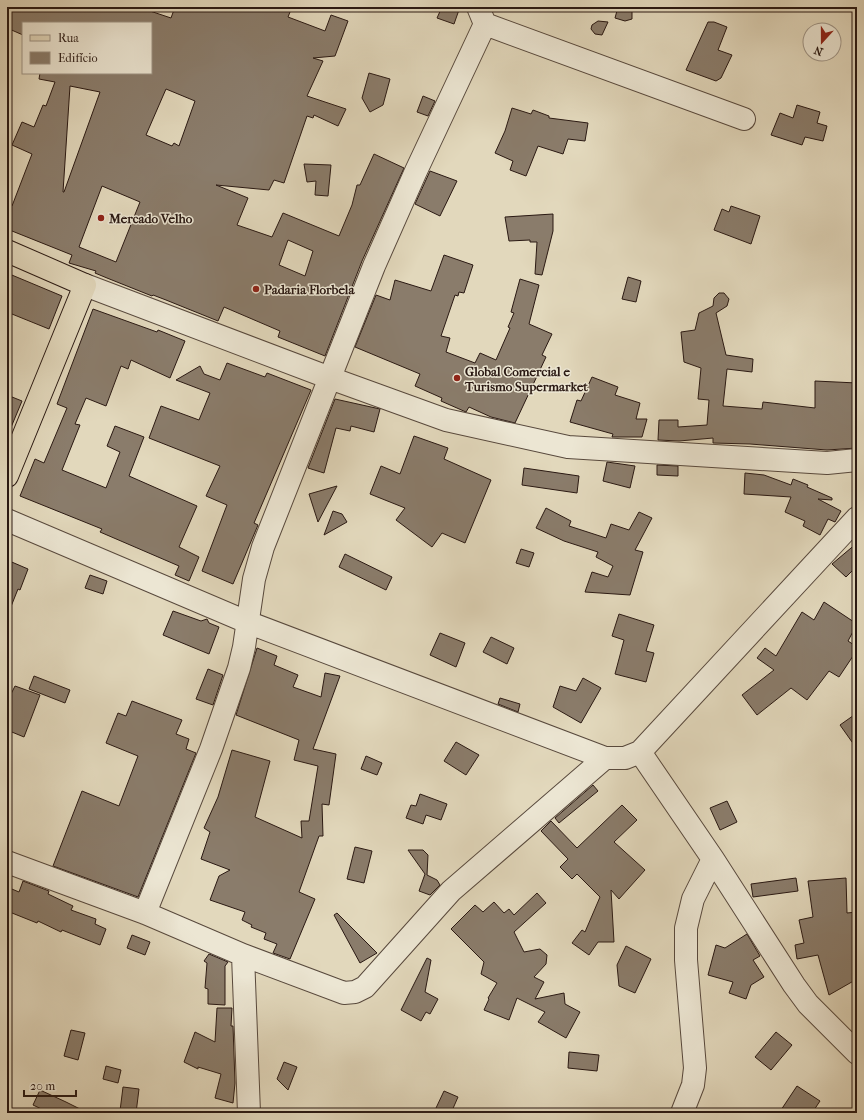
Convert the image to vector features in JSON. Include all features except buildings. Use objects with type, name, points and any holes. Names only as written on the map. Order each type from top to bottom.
[{"type":"main road","points":[[7,250],[85,285],[7,476]]},
{"type":"street","points":[[145,913],[214,741],[240,668],[254,579],[263,547],[374,266],[482,16],[744,119]]},
{"type":"street","points":[[85,285],[330,378],[446,420],[568,448],[826,463],[857,460]]},
{"type":"street","points":[[7,520],[248,622],[605,758],[625,758],[640,752],[857,518]]},
{"type":"street","points":[[640,752],[713,859],[808,1004],[857,1053]]},
{"type":"street","points":[[7,862],[145,913],[243,955],[344,994],[355,992],[365,987],[451,892],[605,758]]},
{"type":"street","points":[[682,1113],[693,1085],[695,1068],[686,960],[686,928],[693,899],[713,859]]},
{"type":"street","points":[[243,955],[249,1113]]},
{"type":"place","name":"Mercado Velho","points":[[101,218]]},
{"type":"place","name":"Padaria Florbela","points":[[256,289]]},
{"type":"place","name":"Global Comercial e Turismo Supermarket","points":[[457,378]]}]
